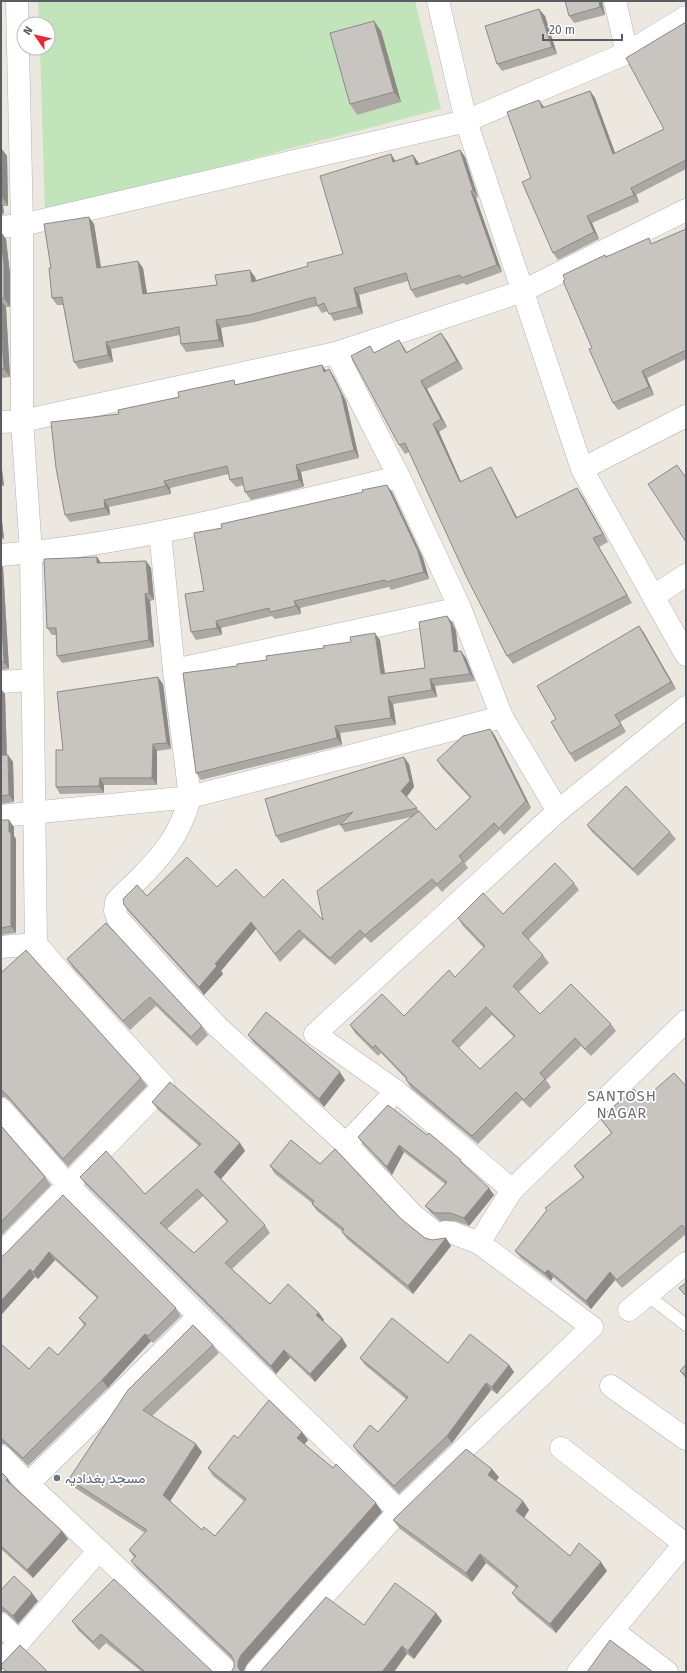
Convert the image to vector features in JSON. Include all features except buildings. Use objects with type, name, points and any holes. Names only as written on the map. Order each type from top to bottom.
[{"type":"street","points":[[1,1254],[164,1086],[66,980],[36,944],[31,680],[31,552],[12,422],[11,226],[17,1]]},
{"type":"street","points":[[438,1],[466,121],[582,469],[686,655]]},
{"type":"street","points":[[616,1],[627,53]]},
{"type":"street","points":[[11,226],[466,121],[627,53],[686,17]]},
{"type":"street","points":[[12,422],[336,353],[523,292],[686,210]]},
{"type":"street","points":[[336,353],[399,477],[460,608],[502,717],[558,811]]},
{"type":"street","points":[[582,469],[686,416]]},
{"type":"street","points":[[1,555],[160,533],[399,477]]},
{"type":"street","points":[[160,533],[174,670],[190,797],[185,816],[175,837],[116,902],[114,911],[118,919],[171,978],[219,1028],[346,1144],[404,1206],[438,1235],[445,1232],[453,1233],[478,1243],[592,1326],[399,1511],[256,1672]]},
{"type":"street","points":[[654,596],[686,575]]},
{"type":"street","points":[[174,670],[460,608]]},
{"type":"street","points":[[1,682],[31,680]]},
{"type":"street","points":[[512,1190],[396,1091],[315,1034],[558,811],[686,707]]},
{"type":"street","points":[[1,816],[190,797],[502,717]]},
{"type":"street","points":[[1,947],[36,944]]},
{"type":"street","points":[[478,1243],[512,1190],[686,1021]]},
{"type":"street","points":[[346,1144],[396,1091]]},
{"type":"street","points":[[1,1109],[68,1185],[199,1316],[399,1511]]},
{"type":"street","points":[[628,1310],[686,1263]]},
{"type":"street","points":[[28,1484],[199,1316]]},
{"type":"street","points":[[611,1386],[686,1439]]},
{"type":"street","points":[[561,1448],[685,1543],[578,1672]]},
{"type":"street","points":[[1,1456],[28,1484],[228,1672]]},
{"type":"street","points":[[1,1663],[99,1550]]},
{"type":"street","points":[[1,1624],[20,1642]]},
{"type":"street","points":[[613,1631],[666,1672]]},
{"type":"lane","points":[[647,1295],[686,1325]]},
{"type":"green space","points":[[38,1],[415,1],[441,109],[45,213],[40,56],[56,56],[56,16],[39,16]]},
{"type":"place","name":"مسجد بغدادیہ","points":[[57,1478]]},
{"type":"district","name":"SANTOSH NAGAR","points":[[622,1104]]}]
